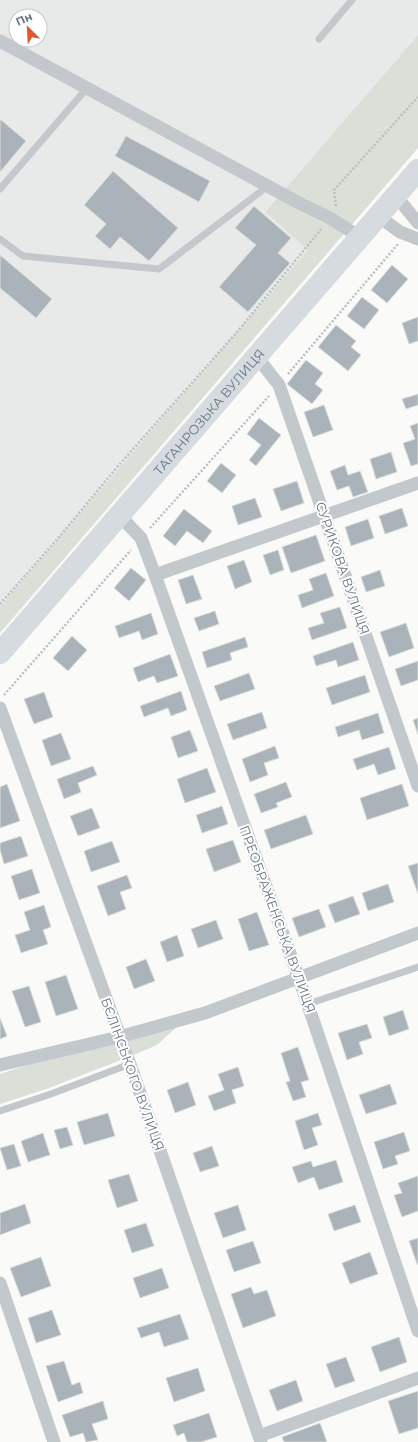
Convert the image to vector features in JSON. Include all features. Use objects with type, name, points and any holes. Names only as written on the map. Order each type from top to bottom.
[{"type":"highway","name":"ТАГАНРОЗЬКА ВУЛИЦЯ","points":[[0,653],[418,170]]},
{"type":"street","points":[[0,41],[330,218],[360,237]]},
{"type":"street","points":[[396,196],[418,223]]},
{"type":"street","points":[[378,216],[393,227],[412,237]]},
{"type":"street","name":"СУРИКОВА ВУЛИЦЯ","points":[[257,357],[279,385],[418,786]]},
{"type":"street","points":[[155,574],[418,483]]},
{"type":"street","name":"ПРЕОБРАЖЕНСЬКА ВУЛИЦЯ","points":[[120,516],[141,538],[155,574],[299,977],[418,1331]]},
{"type":"street","name":"БЄЛІНСЬКОГО ВУЛИЦЯ","points":[[0,708],[130,1064],[260,1439]]},
{"type":"street","points":[[0,1065],[119,1037],[205,1013],[418,933]]},
{"type":"street","points":[[0,1283],[54,1442]]},
{"type":"street","points":[[260,1439],[418,1378]]},
{"type":"lane","points":[[319,39],[352,0]]},
{"type":"lane","points":[[0,188],[87,88]]},
{"type":"lane","points":[[0,239],[23,256],[159,268],[268,186]]},
{"type":"lane","points":[[308,1004],[418,967]]},
{"type":"lane","points":[[0,1111],[51,1094],[130,1064]]},
{"type":"path","points":[[337,208],[334,190],[418,97]]},
{"type":"path","points":[[0,604],[60,536],[118,466],[238,331],[323,228]]},
{"type":"path","points":[[0,700],[141,538],[412,237]]},
{"type":"shaded area","points":[[0,0],[418,0],[418,35],[265,212],[309,250],[0,606]]},
{"type":"shaded area","points":[[418,35],[418,148],[0,633],[0,606],[308,250],[265,212]]},
{"type":"shaded area","points":[[198,1008],[157,1045],[134,1055],[126,1033]]},
{"type":"shaded area","points":[[114,1037],[121,1060],[49,1088],[0,1104],[0,1074]]},
{"type":"building","points":[[0,119],[26,141],[0,172]]},
{"type":"building","points":[[126,136],[210,181],[199,202],[115,156]]},
{"type":"building","points":[[113,171],[178,228],[149,261],[120,237],[110,249],[95,236],[106,224],[84,205]]},
{"type":"building","points":[[254,206],[291,238],[278,253],[290,263],[248,312],[219,287],[256,245],[235,228]]},
{"type":"building","points":[[0,255],[52,299],[36,318],[0,288]]},
{"type":"building","points":[[392,265],[408,279],[387,303],[371,290]]},
{"type":"building","points":[[362,297],[379,310],[364,329],[347,316]]},
{"type":"building","points":[[418,317],[418,341],[409,344],[402,323]]},
{"type":"building","points":[[336,325],[356,341],[351,347],[361,355],[348,371],[318,347]]},
{"type":"building","points":[[306,360],[323,373],[315,384],[323,390],[312,404],[287,384]]},
{"type":"building","points":[[418,394],[418,405],[406,409],[402,399]]},
{"type":"building","points":[[324,405],[333,430],[313,437],[304,412]]},
{"type":"building","points":[[259,418],[281,435],[256,466],[249,460],[261,445],[247,434]]},
{"type":"building","points":[[418,423],[418,464],[411,466],[403,443],[415,439],[410,426]]},
{"type":"building","points":[[391,452],[397,472],[376,479],[370,459]]},
{"type":"building","points":[[221,463],[236,475],[222,493],[207,481]]},
{"type":"building","points":[[345,465],[348,475],[360,471],[368,492],[353,497],[349,486],[337,490],[330,471]]},
{"type":"building","points":[[297,481],[304,503],[281,511],[273,489]]},
{"type":"building","points":[[255,498],[262,517],[238,525],[232,506]]},
{"type":"building","points":[[402,508],[408,526],[385,534],[379,516]]},
{"type":"building","points":[[184,509],[212,531],[203,543],[187,531],[175,546],[163,536]]},
{"type":"building","points":[[368,519],[374,538],[351,546],[345,527]]},
{"type":"building","points":[[316,535],[325,561],[291,573],[282,547]]},
{"type":"building","points":[[278,550],[284,570],[270,575],[263,555]]},
{"type":"building","points":[[244,560],[252,582],[235,589],[227,566]]},
{"type":"building","points":[[131,568],[146,580],[129,601],[114,588]]},
{"type":"building","points":[[380,570],[385,586],[366,592],[361,577]]},
{"type":"building","points":[[326,573],[334,596],[302,608],[298,595],[313,590],[309,579]]},
{"type":"building","points":[[193,575],[202,599],[186,604],[178,580]]},
{"type":"building","points":[[340,607],[347,628],[312,640],[308,628],[324,623],[320,613]]},
{"type":"building","points":[[215,611],[219,624],[199,631],[194,618]]},
{"type":"building","points":[[151,613],[158,634],[142,640],[139,631],[119,638],[115,626]]},
{"type":"building","points":[[406,623],[414,648],[389,657],[380,632]]},
{"type":"building","points":[[72,636],[87,650],[68,671],[53,658]]},
{"type":"building","points":[[245,637],[248,647],[230,653],[232,660],[207,668],[202,652]]},
{"type":"building","points":[[353,642],[359,660],[338,667],[336,660],[316,666],[313,656]]},
{"type":"building","points":[[170,654],[178,676],[157,683],[154,676],[138,682],[133,668]]},
{"type":"building","points":[[418,661],[418,680],[401,686],[395,669]]},
{"type":"building","points":[[249,673],[255,689],[220,701],[214,686]]},
{"type":"building","points":[[365,675],[370,692],[332,705],[326,688]]},
{"type":"building","points":[[181,691],[187,710],[171,716],[168,708],[144,717],[140,706]]},
{"type":"building","points":[[44,692],[53,717],[34,724],[24,699]]},
{"type":"building","points":[[262,712],[267,728],[233,740],[227,724]]},
{"type":"building","points":[[378,713],[384,733],[362,740],[359,730],[338,737],[335,727]]},
{"type":"building","points":[[418,718],[418,735],[413,720]]},
{"type":"building","points":[[190,730],[198,751],[178,758],[171,737]]},
{"type":"building","points":[[61,733],[71,759],[51,766],[42,740]]},
{"type":"building","points":[[275,746],[279,758],[264,763],[268,775],[250,782],[242,759]]},
{"type":"building","points":[[389,747],[396,769],[378,775],[374,764],[357,770],[353,759]]},
{"type":"building","points":[[93,766],[97,775],[78,783],[81,792],[64,799],[57,779]]},
{"type":"building","points":[[207,768],[216,792],[185,803],[177,779]]},
{"type":"building","points":[[286,782],[292,797],[276,803],[278,807],[261,813],[254,794]]},
{"type":"building","points":[[7,784],[20,821],[0,828],[0,787]]},
{"type":"building","points":[[402,784],[409,806],[367,820],[360,798]]},
{"type":"building","points":[[222,806],[228,824],[202,833],[196,815]]},
{"type":"building","points":[[92,808],[100,828],[78,836],[70,816]]},
{"type":"building","points":[[306,815],[313,834],[271,849],[264,830]]},
{"type":"building","points":[[21,836],[28,856],[4,864],[0,850],[0,843]]},
{"type":"building","points":[[233,840],[241,862],[214,872],[206,849]]},
{"type":"building","points":[[112,841],[120,862],[91,872],[84,851]]},
{"type":"building","points":[[418,863],[418,894],[408,866]]},
{"type":"building","points":[[32,869],[40,893],[19,900],[11,876]]},
{"type":"building","points":[[127,875],[132,888],[120,892],[126,909],[108,916],[97,886]]},
{"type":"building","points":[[388,884],[394,902],[368,911],[362,893]]},
{"type":"building","points":[[353,896],[360,914],[335,923],[328,905]]},
{"type":"building","points":[[44,905],[51,927],[43,930],[48,944],[21,953],[15,935],[30,930],[24,912]]},
{"type":"building","points":[[319,909],[326,927],[299,937],[292,918]]},
{"type":"building","points":[[257,912],[269,945],[249,951],[238,919]]},
{"type":"building","points":[[216,920],[223,939],[198,948],[191,929]]},
{"type":"building","points":[[177,935],[184,956],[167,962],[160,942]]},
{"type":"building","points":[[146,959],[155,981],[134,989],[126,967]]},
{"type":"building","points":[[66,975],[78,1009],[56,1016],[45,982]]},
{"type":"building","points":[[29,986],[41,1022],[25,1027],[12,991]]},
{"type":"building","points":[[403,1010],[409,1029],[389,1036],[383,1017]]},
{"type":"building","points":[[0,1018],[7,1036],[0,1039]]},
{"type":"building","points":[[367,1024],[372,1038],[359,1042],[363,1054],[347,1060],[338,1033]]},
{"type":"building","points":[[298,1047],[309,1080],[301,1082],[306,1097],[293,1101],[286,1082],[290,1081],[281,1053]]},
{"type":"building","points":[[238,1067],[244,1086],[232,1090],[236,1103],[214,1111],[208,1096],[224,1090],[218,1074]]},
{"type":"building","points":[[188,1082],[196,1105],[175,1113],[167,1090]]},
{"type":"building","points":[[390,1084],[397,1104],[366,1114],[359,1095]]},
{"type":"building","points":[[108,1113],[115,1136],[84,1145],[77,1122]]},
{"type":"building","points":[[318,1113],[322,1125],[312,1128],[318,1145],[304,1150],[295,1121]]},
{"type":"building","points":[[67,1127],[73,1145],[60,1149],[54,1130]]},
{"type":"building","points":[[404,1132],[410,1151],[395,1156],[398,1164],[383,1169],[374,1142]]},
{"type":"building","points":[[43,1133],[50,1155],[28,1162],[21,1141]]},
{"type":"building","points":[[14,1144],[21,1166],[7,1170],[0,1148]]},
{"type":"building","points":[[212,1146],[219,1166],[200,1172],[193,1153]]},
{"type":"building","points":[[336,1160],[343,1182],[319,1190],[314,1177],[298,1183],[292,1167],[311,1161],[313,1167]]},
{"type":"building","points":[[129,1174],[138,1201],[117,1208],[108,1180]]},
{"type":"building","points":[[418,1176],[418,1211],[402,1217],[394,1195],[402,1193],[398,1183]]},
{"type":"building","points":[[25,1204],[31,1223],[0,1235],[0,1213]]},
{"type":"building","points":[[238,1205],[246,1230],[223,1238],[214,1213]]},
{"type":"building","points":[[355,1205],[361,1222],[334,1231],[328,1214]]},
{"type":"building","points":[[146,1223],[154,1246],[132,1253],[124,1230]]},
{"type":"building","points":[[418,1238],[418,1264],[417,1264],[409,1241]]},
{"type":"building","points":[[253,1241],[261,1263],[234,1272],[226,1250]]},
{"type":"building","points":[[370,1252],[378,1274],[350,1284],[342,1263]]},
{"type":"building","points":[[41,1257],[51,1286],[21,1297],[10,1268]]},
{"type":"building","points":[[162,1268],[169,1288],[140,1298],[133,1278]]},
{"type":"building","points":[[251,1287],[254,1294],[267,1290],[276,1316],[243,1328],[231,1294]]},
{"type":"building","points":[[52,1310],[61,1335],[36,1343],[28,1318]]},
{"type":"building","points":[[180,1314],[189,1339],[164,1347],[159,1332],[141,1338],[137,1328]]},
{"type":"building","points":[[399,1337],[407,1362],[380,1372],[371,1347]]},
{"type":"building","points":[[346,1357],[355,1381],[335,1388],[326,1364]]},
{"type":"building","points":[[64,1361],[72,1385],[80,1382],[83,1393],[58,1402],[46,1366]]},
{"type":"building","points":[[198,1368],[205,1391],[174,1402],[166,1378]]},
{"type":"building","points":[[296,1380],[303,1401],[277,1411],[269,1390]]},
{"type":"building","points":[[418,1391],[418,1428],[399,1434],[388,1401]]},
{"type":"building","points":[[103,1401],[108,1419],[92,1424],[98,1440],[86,1442],[83,1433],[70,1437],[62,1415]]},
{"type":"building","points":[[209,1413],[217,1437],[201,1442],[187,1442],[184,1433],[177,1436],[173,1425]]},
{"type":"building","points":[[320,1423],[327,1442],[284,1442],[282,1437]]}]
